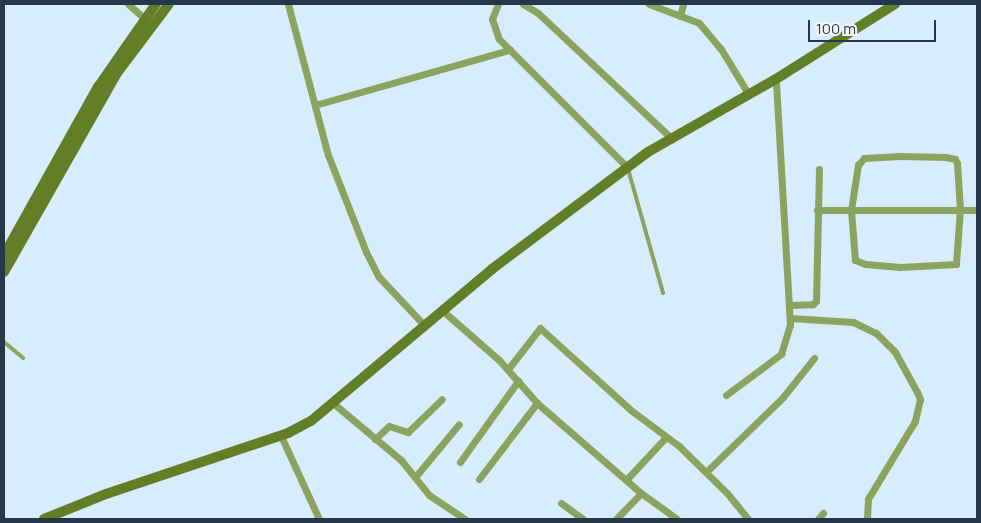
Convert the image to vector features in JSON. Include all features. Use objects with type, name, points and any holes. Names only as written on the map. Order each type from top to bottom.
[{"type":"street","points":[[128,4],[144,18]]},
{"type":"street","points":[[4,255],[98,87],[144,18],[156,4]]},
{"type":"street","points":[[4,272],[117,74],[169,4]]},
{"type":"street","points":[[288,4],[328,154],[373,266],[424,325]]},
{"type":"street","points":[[498,4],[492,19],[494,31],[510,50],[627,167]]},
{"type":"street","points":[[523,4],[538,13],[670,137]]},
{"type":"street","points":[[649,4],[699,24],[721,49],[749,95]]},
{"type":"street","points":[[680,16],[683,4]]},
{"type":"street","points":[[44,519],[106,494],[280,436],[311,421],[424,325],[525,243],[627,167],[670,137],[749,95],[895,4]]},
{"type":"street","points":[[316,105],[510,50]]},
{"type":"street","points":[[726,395],[781,354],[786,346],[790,305],[776,79]]},
{"type":"street","points":[[900,156],[955,159],[960,210],[958,262],[952,266],[928,268],[859,262],[854,256],[851,210],[860,160],[900,156]]},
{"type":"street","points":[[790,305],[813,304],[816,301],[819,169]]},
{"type":"street","points":[[817,210],[977,210]]},
{"type":"street","points":[[443,311],[508,369],[536,403],[641,493],[677,519]]},
{"type":"street","points":[[790,318],[853,322],[876,333],[895,352],[918,392],[920,399],[915,421],[868,499],[867,519]]},
{"type":"street","points":[[508,369],[540,328],[632,410],[706,472],[748,519]]},
{"type":"street","points":[[706,472],[783,397],[814,358]]},
{"type":"street","points":[[460,462],[518,381]]},
{"type":"street","points":[[375,439],[393,425],[408,432],[442,399]]},
{"type":"street","points":[[333,403],[416,476],[429,495],[465,519]]},
{"type":"street","points":[[479,479],[536,403]]},
{"type":"street","points":[[416,476],[459,424]]},
{"type":"street","points":[[280,436],[319,519]]},
{"type":"street","points":[[626,480],[666,437]]},
{"type":"street","points":[[616,519],[641,493]]},
{"type":"street","points":[[562,503],[583,519]]},
{"type":"street","points":[[818,519],[823,513]]},
{"type":"lane","points":[[627,167],[663,293]]},
{"type":"lane","points":[[4,342],[23,358]]}]
